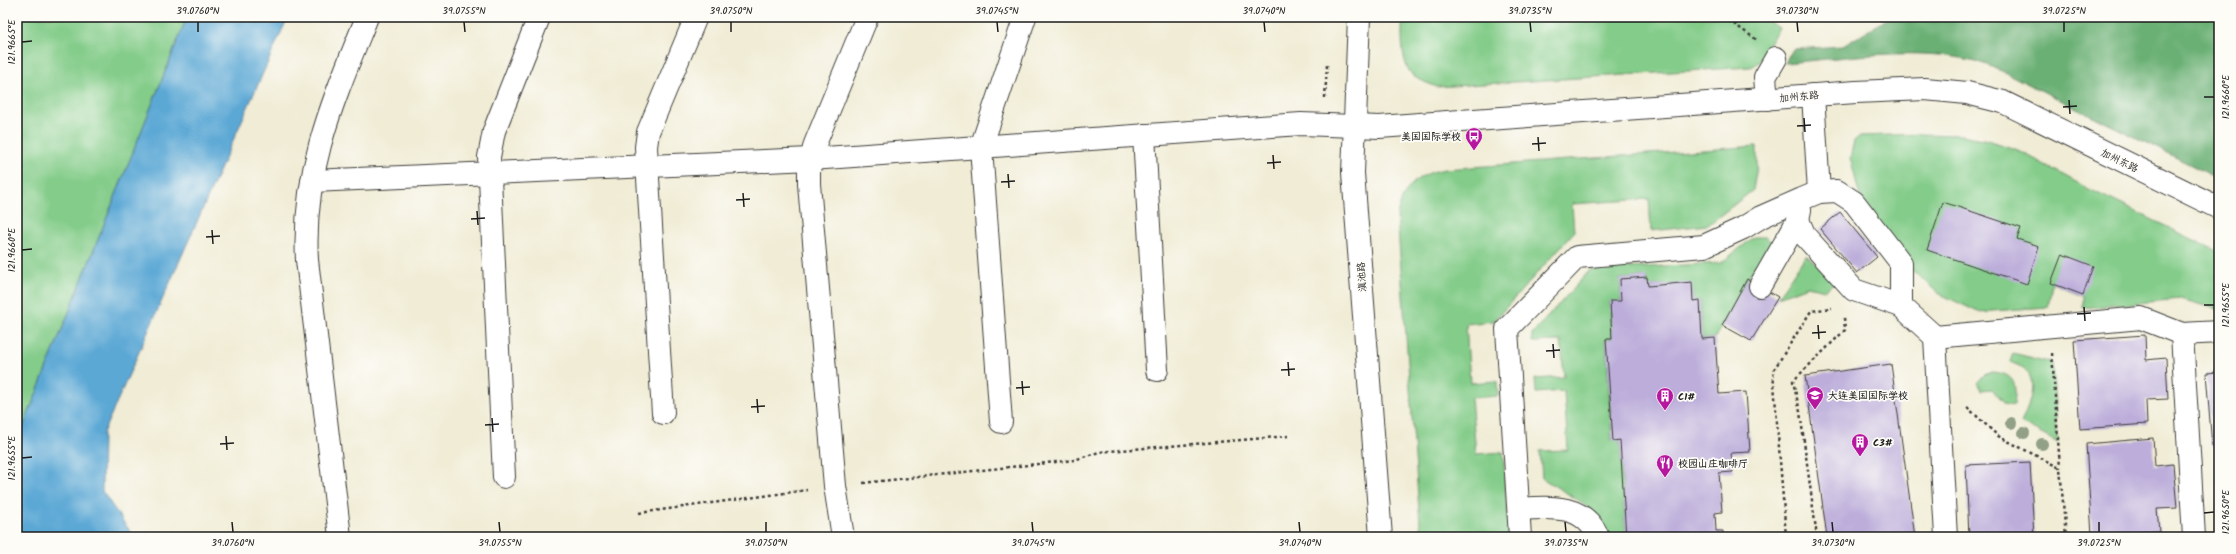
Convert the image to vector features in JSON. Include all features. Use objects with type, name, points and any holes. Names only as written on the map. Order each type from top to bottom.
[{"type":"street","points":[[340,537],[307,260],[305,231],[317,150],[331,106],[367,17]]},
{"type":"street","points":[[504,477],[488,173],[494,131],[539,17]]},
{"type":"street","points":[[663,413],[646,146],[648,132],[696,17]]},
{"type":"street","points":[[843,537],[835,486],[809,184],[811,159],[867,17]]},
{"type":"street","points":[[1001,422],[982,147],[1024,17]]},
{"type":"street","name":"滇池路","points":[[1359,17],[1353,173],[1381,537]]},
{"type":"street","points":[[1767,99],[1765,77],[1776,58]]},
{"type":"street","name":"加州东路","points":[[312,181],[811,159],[1301,124],[1379,127],[1813,95],[1925,89],[1967,93],[1996,100],[2219,208]]},
{"type":"street","points":[[1760,286],[1798,220],[1810,195],[1813,95]]},
{"type":"street","points":[[1144,135],[1156,370]]},
{"type":"street","points":[[1520,537],[1507,329],[1577,257],[1704,246],[1743,228],[1760,216],[1810,195],[1837,191],[1854,202],[1901,263],[1901,306]]},
{"type":"street","points":[[1798,220],[1805,236],[1854,290],[1901,306],[1935,337],[1936,389],[1946,537]]},
{"type":"street","points":[[1935,337],[2141,318],[2182,334],[2219,332]]},
{"type":"street","points":[[2182,334],[2194,537]]},
{"type":"street","points":[[1519,509],[1561,508],[1573,511],[1583,516],[1598,537]]},
{"type":"path","points":[[1786,537],[1773,371],[1811,311],[1831,308],[1837,304]]},
{"type":"path","points":[[1817,537],[1800,412],[1793,381],[1845,330],[1844,315]]},
{"type":"path","points":[[2051,351],[2066,537]]},
{"type":"path","points":[[1936,389],[1959,400],[1998,436],[2060,468]]},
{"type":"path","points":[[639,513],[835,486],[1074,460],[1099,452],[1288,436]]},
{"type":"green space","points":[[17,17],[187,17],[17,439]]},
{"type":"green space","points":[[1403,17],[1761,17],[1779,28],[1768,44],[1771,47],[1767,53],[1754,66],[1750,67],[1437,87],[1416,77],[1407,67],[1402,45]]},
{"type":"green space","points":[[1890,17],[2219,17],[2219,179],[2004,72],[1975,61],[1929,54],[1880,54],[1785,63],[1793,49],[1843,46]]},
{"type":"green space","points":[[1920,134],[1962,135],[1988,140],[2018,150],[2085,187],[2219,252],[2219,310],[2181,299],[2083,308],[2083,295],[2052,283],[2048,307],[1978,312],[1938,293],[1913,271],[1862,204],[1850,158],[1854,141],[1860,136]]},
{"type":"green space","points":[[1757,146],[1757,167],[1753,190],[1708,225],[1651,231],[1649,199],[1572,204],[1574,232],[1494,321],[1466,324],[1470,383],[1497,381],[1498,396],[1471,398],[1476,454],[1503,452],[1509,537],[1421,537],[1397,216],[1403,197],[1407,190],[1419,178],[1435,171],[1445,169]]},
{"type":"green space","points":[[1754,237],[1765,237],[1772,242],[1747,279],[1715,338],[1702,339],[1700,300],[1693,301],[1691,283],[1648,286],[1647,277],[1620,279],[1621,301],[1610,302],[1612,339],[1606,339],[1612,440],[1620,440],[1626,537],[1607,537],[1599,519],[1591,510],[1542,478],[1540,451],[1568,450],[1564,391],[1536,393],[1535,379],[1564,377],[1561,341],[1532,342],[1532,334],[1590,270],[1721,263]]},
{"type":"green space","points":[[1806,255],[1835,282],[1825,290],[1807,286],[1778,297]]},
{"type":"green space","points":[[2013,353],[2052,363],[2058,443],[2021,423],[2027,410],[2032,388],[2029,375],[2025,369],[2010,362]]},
{"type":"green space","points":[[1993,372],[2006,375],[2013,381],[2015,391],[2014,405],[2005,403],[1992,389],[1981,390],[1977,383],[1984,375]]},
{"type":"water","points":[[187,17],[288,17],[103,433],[102,491],[134,537],[17,537],[17,439]]},
{"type":"building","points":[[1943,202],[2021,228],[2017,239],[2039,246],[2027,284],[1927,250]]},
{"type":"building","points":[[1840,212],[1877,257],[1857,273],[1820,229]]},
{"type":"building","points":[[2062,254],[2093,266],[2083,295],[2051,283]]},
{"type":"building","name":"C1#","points":[[1647,277],[1648,286],[1692,282],[1693,301],[1700,300],[1702,339],[1715,338],[1719,394],[1746,392],[1750,452],[1731,453],[1733,472],[1719,473],[1722,512],[1715,513],[1716,531],[1723,531],[1723,537],[1626,537],[1620,440],[1613,441],[1606,339],[1612,339],[1610,301],[1621,301],[1620,279]]},
{"type":"building","points":[[1747,279],[1778,297],[1751,341],[1722,325]]},
{"type":"building","points":[[2145,335],[2146,360],[2166,358],[2168,399],[2146,400],[2147,424],[2080,429],[2074,340]]},
{"type":"building","name":"C3#","points":[[1891,364],[1915,537],[1827,537],[1805,376]]},
{"type":"building","points":[[2219,372],[2219,446],[2212,446],[2206,373]]},
{"type":"building","points":[[2153,438],[2155,466],[2173,464],[2177,508],[2157,509],[2159,531],[2092,535],[2086,444]]},
{"type":"building","points":[[2030,462],[2034,537],[1969,537],[1966,465]]},
{"type":"building","points":[[2217,471],[2219,471],[2219,482],[2218,482]]},
{"type":"place","name":"美国国际学校","points":[[1474,151]]},
{"type":"place","name":"大连美国国际学校","points":[[1815,410]]},
{"type":"place","name":"C1#","points":[[1665,411]]},
{"type":"place","name":"C3#","points":[[1860,457]]},
{"type":"place","name":"校园山庄咖啡厅","points":[[1665,478]]}]
